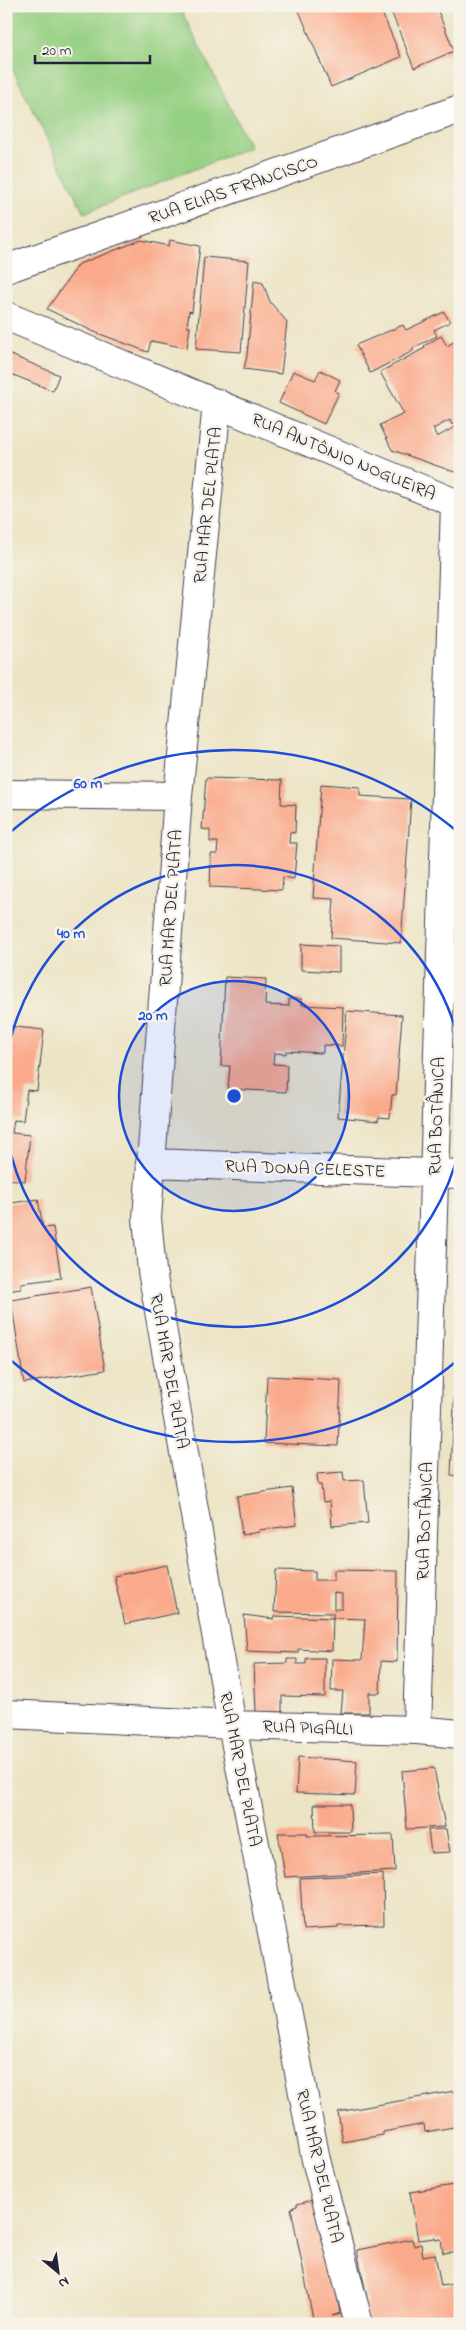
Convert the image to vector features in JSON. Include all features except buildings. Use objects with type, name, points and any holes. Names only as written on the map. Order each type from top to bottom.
[{"type":"street","name":"RUA ELIAS FRANCISCO","points":[[6,269],[460,109]]},
{"type":"street","name":"RUA ANTÔNIO NOGUEIRA","points":[[6,316],[457,504]]},
{"type":"street","name":"RUA MAR DEL PLATA","points":[[217,403],[178,796],[147,1218],[152,1271],[232,1725],[316,2160],[359,2324]]},
{"type":"street","name":"RUA BOTÂNICA","points":[[418,1730],[447,1173],[457,504]]},
{"type":"street","points":[[6,794],[178,796]]},
{"type":"street","name":"RUA DONA CELESTE","points":[[150,1163],[447,1173]]},
{"type":"street","name":"RUA PIGALLI","points":[[6,1714],[232,1725],[418,1730],[460,1734]]},
{"type":"green space","points":[[6,6],[179,6],[250,147],[84,213],[6,56]]}]
